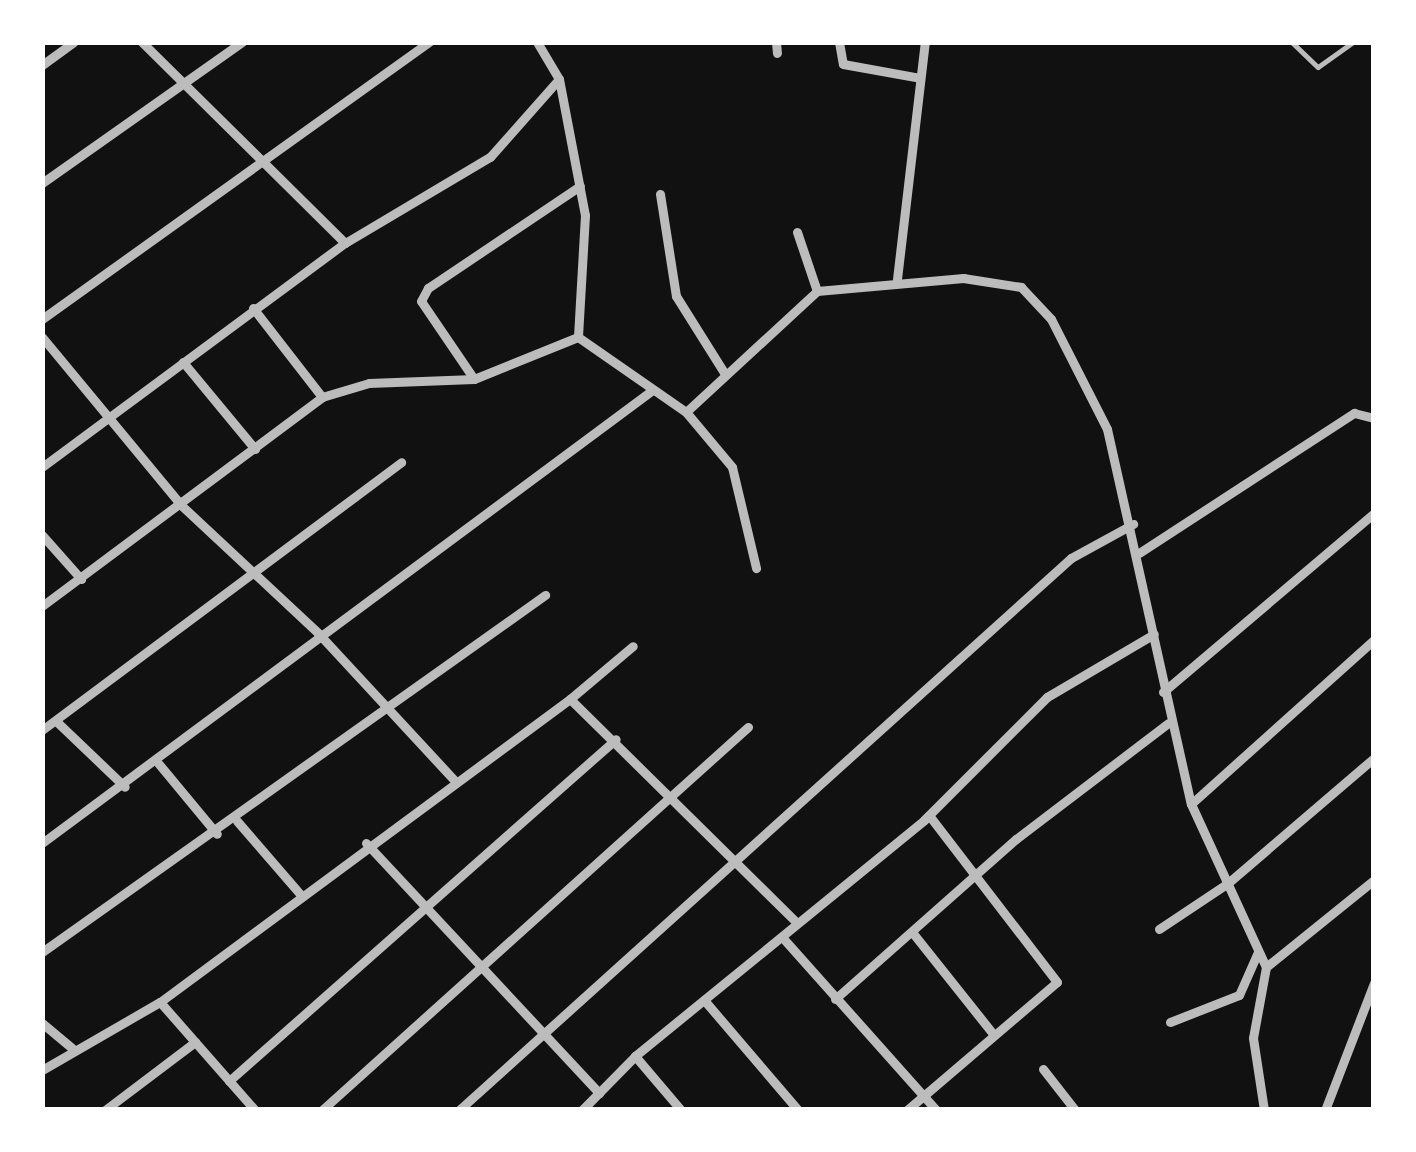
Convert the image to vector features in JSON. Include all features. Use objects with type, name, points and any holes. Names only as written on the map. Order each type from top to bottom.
[{"type":"street","points":[[42,65],[74,42]]},
{"type":"street","points":[[142,42],[259,166],[345,243]]},
{"type":"street","points":[[42,183],[242,42]]},
{"type":"street","points":[[42,319],[429,42]]},
{"type":"street","points":[[537,42],[560,79],[580,186],[578,337]]},
{"type":"street","points":[[839,42],[843,64],[920,78]]},
{"type":"street","points":[[897,279],[926,42]]},
{"type":"street","points":[[42,467],[345,243],[490,157],[560,79]]},
{"type":"street","points":[[474,379],[421,301],[428,288],[580,186]]},
{"type":"street","points":[[660,194],[676,296],[725,374]]},
{"type":"street","points":[[797,232],[817,290]]},
{"type":"street","points":[[686,412],[817,290],[897,279],[1021,287],[1051,319],[1107,429],[1133,524],[1168,723],[1191,803],[1266,967],[1253,1038],[1264,1110]]},
{"type":"street","points":[[253,308],[322,397]]},
{"type":"street","points":[[42,606],[182,506],[322,397],[369,383],[474,379],[578,337]]},
{"type":"street","points":[[578,337],[650,392],[686,412],[732,467],[756,568]]},
{"type":"street","points":[[42,338],[182,506],[318,633],[455,781]]},
{"type":"street","points":[[183,362],[255,449]]},
{"type":"street","points":[[42,843],[158,763],[318,633],[650,392]]},
{"type":"street","points":[[1139,553],[1354,413],[1374,418]]},
{"type":"street","points":[[42,730],[401,462]]},
{"type":"street","points":[[1163,692],[1374,513]]},
{"type":"street","points":[[459,1110],[1071,558],[1133,524]]},
{"type":"street","points":[[42,535],[81,579]]},
{"type":"street","points":[[42,952],[237,821],[545,595]]},
{"type":"street","points":[[582,1110],[635,1056],[929,815],[1047,697],[1154,634]]},
{"type":"street","points":[[1191,803],[1374,640]]},
{"type":"street","points":[[42,1070],[72,1048],[160,1002],[366,843],[570,699],[633,646]]},
{"type":"street","points":[[570,699],[736,857],[796,922]]},
{"type":"street","points":[[56,721],[125,787]]},
{"type":"street","points":[[835,999],[979,874],[1168,723]]},
{"type":"street","points":[[322,1110],[675,798],[748,727]]},
{"type":"street","points":[[229,1081],[428,911],[616,740]]},
{"type":"street","points":[[1160,929],[1228,884],[1374,758]]},
{"type":"street","points":[[158,763],[217,834]]},
{"type":"street","points":[[907,1110],[1057,982],[979,874],[929,815]]},
{"type":"street","points":[[237,821],[300,894]]},
{"type":"street","points":[[366,843],[599,1093]]},
{"type":"street","points":[[1266,967],[1374,880]]},
{"type":"street","points":[[912,932],[994,1034]]},
{"type":"street","points":[[782,937],[936,1110]]},
{"type":"street","points":[[1170,1022],[1239,995],[1260,946]]},
{"type":"street","points":[[1325,1110],[1374,983]]},
{"type":"street","points":[[704,1000],[798,1110]]},
{"type":"street","points":[[160,1002],[255,1110]]},
{"type":"street","points":[[42,1023],[72,1048]]},
{"type":"street","points":[[105,1110],[195,1042]]},
{"type":"street","points":[[635,1056],[681,1110]]},
{"type":"street","points":[[1043,1069],[1075,1110]]},
{"type":"street","points":[[232,1110],[245,1099]]},
{"type":"lane","points":[[1292,42],[1318,67],[1353,42]]}]
